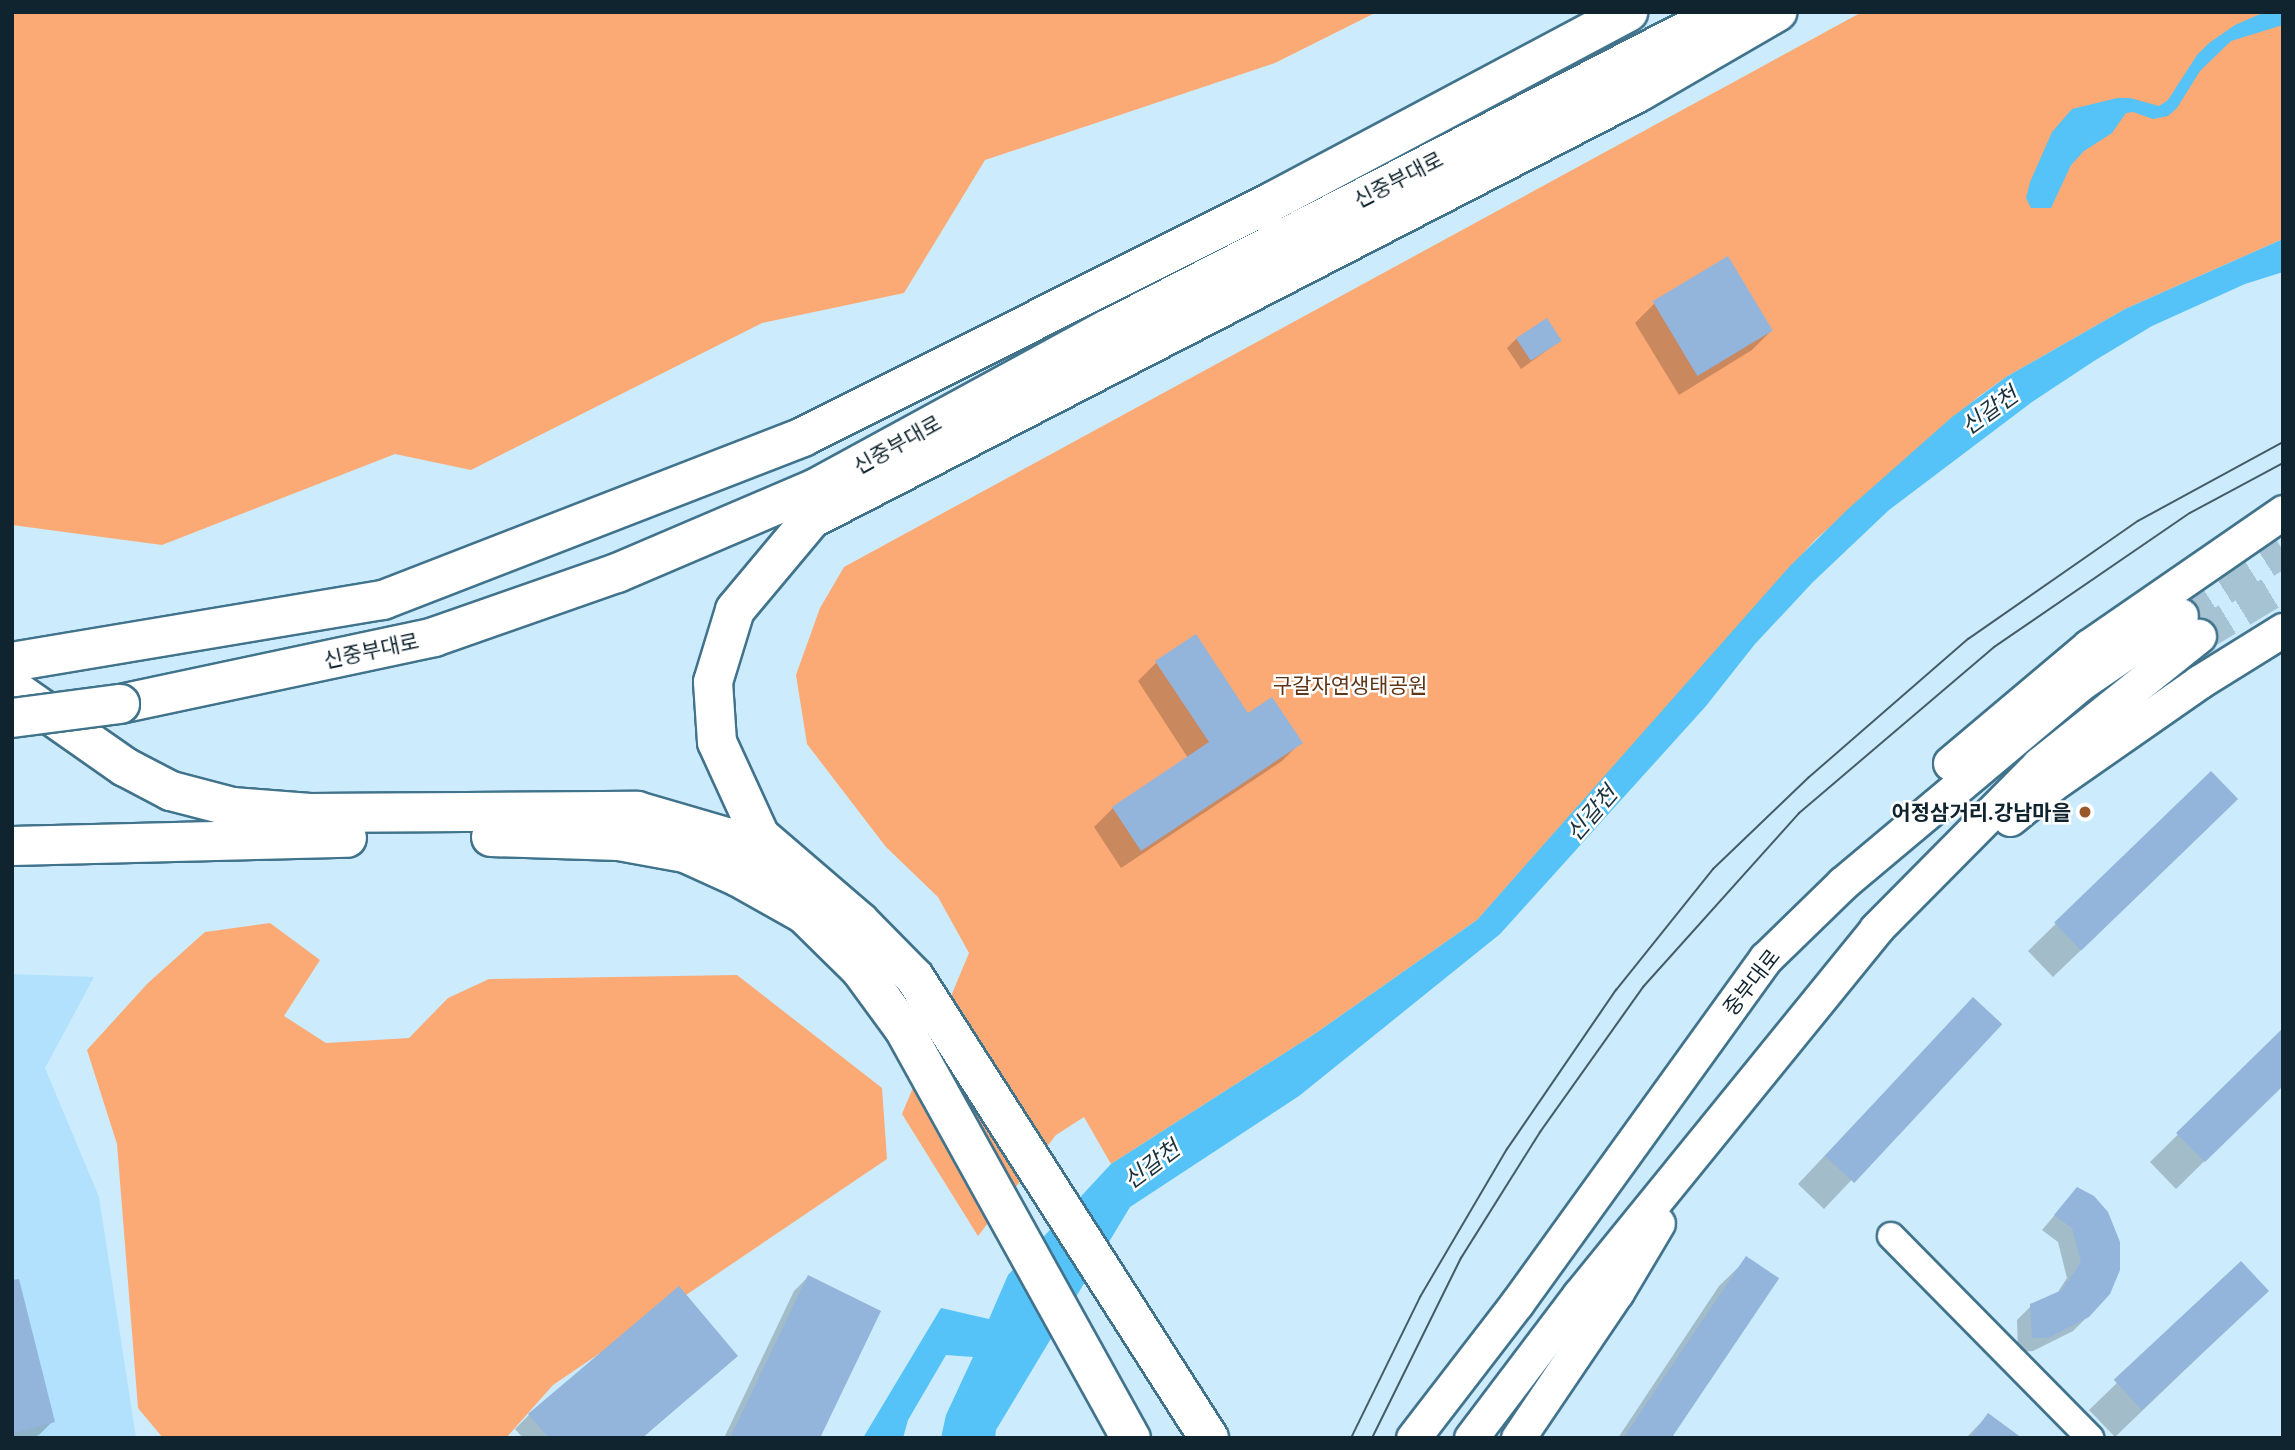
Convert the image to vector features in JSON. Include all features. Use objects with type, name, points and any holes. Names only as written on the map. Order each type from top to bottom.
[{"type":"highway","name":"신중부대로","points":[[12,662],[383,600],[803,437],[1275,201],[1628,12]]},
{"type":"highway","name":"신중부대로","points":[[12,718],[120,704],[434,637],[617,573],[814,489],[1106,330],[1723,12]]},
{"type":"highway","points":[[1209,1438],[915,978],[860,922],[760,836],[717,742],[713,682],[735,610],[810,519],[1639,92],[1777,12]]},
{"type":"highway","points":[[12,688],[125,767],[171,791],[232,807],[310,813],[637,811],[726,837],[860,922]]},
{"type":"highway","points":[[22,844],[449,836],[619,841],[685,853],[738,877],[804,914],[860,969],[904,1029],[1131,1438]]},
{"type":"highway","points":[[1007,1124],[1184,1438]]},
{"type":"main road","points":[[1766,958],[1842,856],[2088,646],[2283,512]]},
{"type":"main road","name":"중부대로","points":[[1413,1438],[1517,1303],[1766,958],[1843,883],[2080,684],[2190,625],[2039,764],[1876,929],[1578,1295],[1471,1438]]},
{"type":"main road","points":[[1876,929],[2053,783],[2199,682],[2283,630]]},
{"type":"main road","points":[[1518,1438],[1617,1292],[1723,1116]]},
{"type":"street","points":[[1891,1236],[2090,1438]]},
{"type":"shaded area","points":[[12,974],[94,977],[45,1068],[99,1197],[136,1438],[12,1438]]},
{"type":"green space","points":[[12,12],[1377,12],[1275,63],[985,160],[904,293],[762,323],[471,470],[395,454],[162,545],[12,525]]},
{"type":"green space","name":"구갈자연생태공원","points":[[1862,12],[2283,12],[2283,239],[2125,309],[2006,377],[1978,397],[1815,540],[1477,920],[1316,1033],[1111,1164],[1084,1117],[1056,1135],[978,1236],[902,1114],[969,953],[938,897],[886,847],[807,744],[796,675],[820,608],[844,567]]},
{"type":"green space","points":[[270,923],[320,960],[284,1016],[326,1043],[409,1038],[448,998],[489,979],[737,975],[882,1088],[887,1159],[553,1385],[506,1438],[163,1438],[138,1408],[117,1144],[87,1050],[148,983],[205,932]]},
{"type":"water","points":[[2265,12],[2283,12],[2283,25],[2231,41],[2200,71],[2177,108],[2168,116],[2153,119],[2133,112],[2126,113],[2112,133],[2084,151],[2071,165],[2051,208],[2031,208],[2026,198],[2030,182],[2052,132],[2072,109],[2117,98],[2130,98],[2159,106],[2168,100],[2197,55],[2209,43],[2235,25]]},
{"type":"water","name":"신갈천","points":[[2283,239],[2283,272],[2245,284],[2152,326],[2094,361],[2032,402],[1889,510],[1813,582],[1755,644],[1706,706],[1500,934],[1299,1096],[1130,1207],[996,1430],[995,1438],[941,1438],[946,1415],[973,1357],[946,1355],[908,1420],[903,1438],[863,1438],[941,1308],[989,1319],[1008,1275],[1111,1164],[1316,1033],[1477,920],[1790,566],[1848,509],[1952,417],[2006,377],[2125,309]]},
{"type":"building","points":[[1728,256],[1773,331],[1697,376],[1653,301]]},
{"type":"building","points":[[1547,318],[1562,341],[1531,361],[1516,338]]},
{"type":"building","points":[[1196,634],[1248,713],[1272,697],[1303,743],[1141,851],[1112,807],[1209,742],[1155,661]]},
{"type":"building","points":[[2211,771],[2238,799],[2081,950],[2054,922]]},
{"type":"building","points":[[1973,997],[2002,1024],[1854,1183],[1825,1156]]},
{"type":"building","points":[[2283,1028],[2283,1086],[2205,1162],[2176,1133]]},
{"type":"building","points":[[2077,1187],[2094,1196],[2108,1212],[2120,1242],[2120,1270],[2110,1294],[2089,1317],[2048,1338],[2032,1338],[2030,1304],[2062,1290],[2081,1262],[2072,1228],[2054,1215]]},
{"type":"building","points":[[1746,1256],[1779,1278],[1671,1438],[1624,1438]]},
{"type":"building","points":[[2241,1261],[2269,1291],[2142,1410],[2114,1380]]},
{"type":"building","points":[[808,1275],[881,1311],[820,1438],[730,1438]]},
{"type":"building","points":[[19,1279],[55,1422],[12,1434],[12,1280]]},
{"type":"building","points":[[679,1286],[738,1356],[642,1438],[549,1438],[528,1414]]},
{"type":"building","points":[[1988,1413],[2022,1438],[1970,1438]]},
{"type":"tunnel","points":[[2181,615],[2283,550]]},
{"type":"tunnel","points":[[2199,636],[2283,585]]},
{"type":"tram line","points":[[1351,1438],[1420,1297],[1507,1149],[1616,990],[1713,869],[1809,777],[1968,639],[2138,521],[2283,442]]},
{"type":"tram line","points":[[1372,1438],[1461,1258],[1540,1132],[1643,987],[1799,813],[1994,647],[2190,513],[2283,463]]},
{"type":"place","name":"어정삼거리.강남마을","points":[[2085,812]]}]
